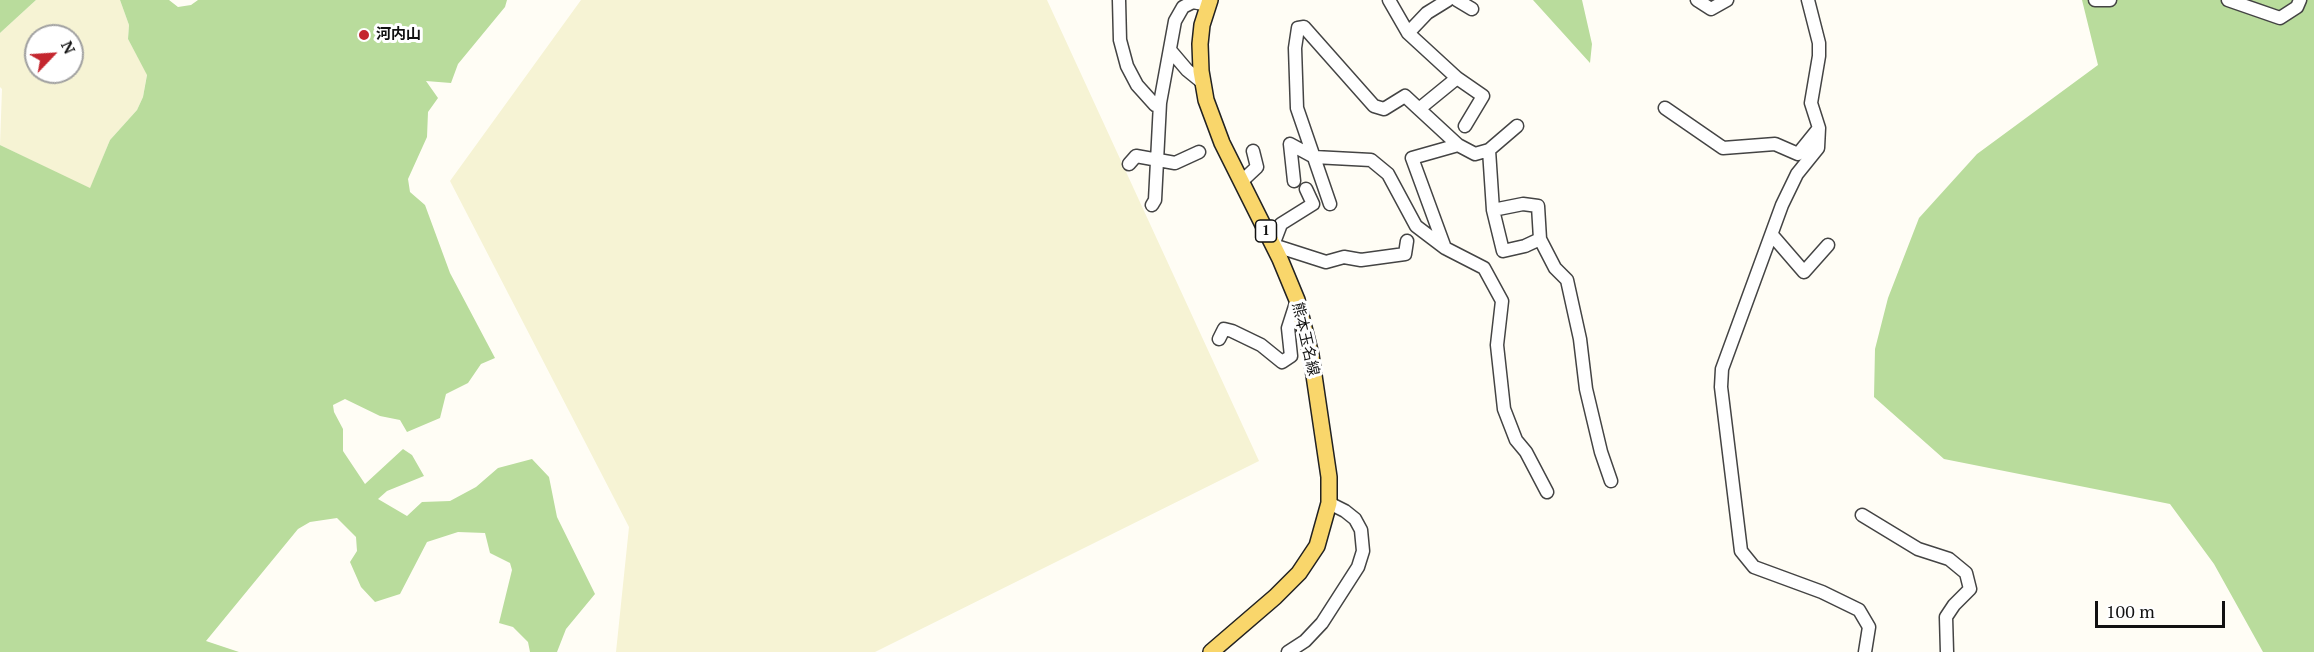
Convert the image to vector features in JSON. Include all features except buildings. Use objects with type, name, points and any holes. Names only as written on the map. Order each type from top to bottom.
[{"type":"main road","name":"熊本玉名線","points":[[1209,2],[1202,25],[1200,44],[1203,83],[1212,121],[1273,245],[1297,300],[1315,377],[1329,466],[1329,504],[1317,546],[1299,573],[1275,597],[1211,652]]},
{"type":"street","points":[[1119,0],[1120,40],[1126,66],[1137,85],[1155,105],[1160,103]]},
{"type":"street","points":[[1389,0],[1408,33],[1457,78],[1484,96],[1465,126]]},
{"type":"street","points":[[1408,33],[1427,13],[1448,0]]},
{"type":"street","points":[[1458,0],[1472,9]]},
{"type":"street","points":[[1697,0],[1711,9],[1727,0]]},
{"type":"street","points":[[1808,0],[1820,43],[1811,103],[1819,128],[1818,148],[1790,185],[1722,369],[1721,387],[1741,550],[1754,567],[1822,592],[1859,610],[1869,627],[1866,652]]},
{"type":"street","points":[[2095,0],[2110,0]]},
{"type":"street","points":[[2228,0],[2280,18],[2298,7],[2300,0]]},
{"type":"street","points":[[1152,205],[1155,200],[1160,103],[1175,21],[1183,7],[1193,2],[1209,2]]},
{"type":"street","points":[[1330,204],[1298,108],[1295,48],[1298,28],[1304,27],[1374,106],[1384,109],[1405,96],[1458,145],[1475,154],[1489,150],[1517,126]]},
{"type":"street","points":[[1170,50],[1187,70],[1203,83]]},
{"type":"street","points":[[1419,108],[1457,78]]},
{"type":"street","points":[[1665,108],[1723,148],[1775,144],[1797,154],[1819,128]]},
{"type":"street","points":[[1294,181],[1290,144],[1314,157],[1371,160],[1388,174],[1416,226],[1445,248],[1484,268],[1502,301],[1497,345],[1504,409],[1516,440],[1526,452],[1547,492]]},
{"type":"street","points":[[1445,248],[1412,158],[1458,145]]},
{"type":"street","points":[[1489,150],[1493,210],[1503,251],[1525,246],[1540,239]]},
{"type":"street","points":[[1241,182],[1257,167],[1253,151]]},
{"type":"street","points":[[1130,164],[1136,156],[1175,163],[1199,152]]},
{"type":"street","points":[[1306,189],[1313,204],[1281,224],[1273,245],[1326,262],[1344,257],[1361,260],[1405,254],[1407,241]]},
{"type":"street","points":[[1493,210],[1523,204],[1538,206],[1540,239],[1556,268],[1567,280],[1580,339],[1587,390],[1601,452],[1611,481]]},
{"type":"street","points":[[1772,235],[1804,272],[1828,245]]},
{"type":"street","points":[[1219,339],[1224,329],[1232,331],[1261,345],[1282,362],[1291,356],[1288,328],[1297,300]]},
{"type":"street","points":[[1288,652],[1305,641],[1322,623],[1358,567],[1363,551],[1361,530],[1355,519],[1345,511],[1329,504]]},
{"type":"street","points":[[1862,515],[1918,549],[1949,559],[1966,573],[1970,588],[1946,617],[1947,652]]},
{"type":"shaded area","points":[[36,0],[120,0],[129,25],[128,39],[147,74],[143,97],[137,110],[110,140],[90,189],[0,145],[2,89],[0,87],[0,33]]},
{"type":"shaded area","points":[[581,0],[1047,0],[1259,461],[875,652],[616,652],[629,527],[450,181]]},
{"type":"green space","points":[[0,0],[36,0],[0,33]]},
{"type":"green space","points":[[120,0],[169,0],[178,7],[191,5],[198,0],[507,0],[505,7],[458,64],[451,83],[426,81],[438,98],[428,112],[427,137],[408,179],[410,192],[425,205],[450,273],[495,358],[481,364],[468,383],[446,394],[440,418],[407,432],[400,420],[380,416],[345,399],[333,405],[343,429],[343,451],[365,484],[403,449],[412,455],[424,476],[387,491],[378,499],[407,516],[422,502],[450,501],[476,487],[498,468],[532,459],[549,477],[557,517],[595,594],[566,629],[557,652],[530,652],[528,642],[513,627],[499,623],[512,570],[510,563],[490,553],[485,533],[458,532],[427,542],[400,594],[375,602],[361,587],[350,562],[357,551],[356,537],[337,518],[310,522],[298,529],[206,641],[239,652],[0,652],[0,145],[90,188],[110,140],[137,110],[143,97],[147,75],[128,39],[129,25]]},
{"type":"green space","points":[[1533,0],[1582,0],[1592,44],[1590,63]]},
{"type":"green space","points":[[2082,0],[2314,0],[2314,652],[2263,652],[2214,564],[2170,504],[1944,459],[1874,397],[1875,349],[1888,298],[1919,218],[1977,154],[2098,65]]},
{"type":"place","name":"河内山","points":[[364,35]]}]
